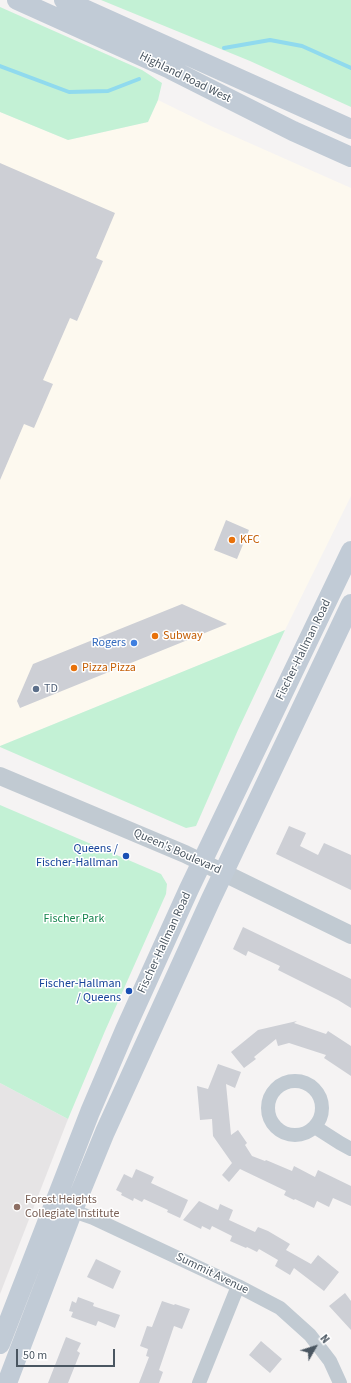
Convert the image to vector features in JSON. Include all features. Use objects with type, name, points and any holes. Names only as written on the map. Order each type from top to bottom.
[{"type":"main road","name":"Highland Road West","points":[[17,0],[170,69],[293,131],[351,157]]},
{"type":"main road","name":"Highland Road West","points":[[64,0],[351,129]]},
{"type":"main road","name":"Fischer-Hallman Road","points":[[0,1344],[90,1112],[124,1030],[202,862],[351,551]]},
{"type":"main road","name":"Fischer-Hallman Road","points":[[8,1383],[73,1210],[105,1132],[224,872],[351,604]]},
{"type":"street","name":"Queen's Boulevard","points":[[0,776],[202,862],[351,935]]},
{"type":"street","points":[[315,1127],[340,1143],[351,1148]]},
{"type":"street","name":"Summit Avenue","points":[[54,1204],[93,1218],[238,1286],[280,1308],[310,1335],[330,1361],[340,1383]]},
{"type":"street","points":[[199,1383],[238,1286]]},
{"type":"shaded area","points":[[158,100],[211,126],[351,188],[351,496],[285,630],[0,746],[0,112],[68,140],[148,122]]},
{"type":"shaded area","name":"Forest Heights Collegiate Institute","points":[[0,1083],[68,1119],[0,1294]]},
{"type":"green space","points":[[101,0],[351,0],[351,107],[250,61]]},
{"type":"green space","points":[[0,7],[142,70],[162,83],[158,100],[148,122],[68,140],[0,112]]},
{"type":"green space","points":[[285,630],[238,730],[196,826],[186,828],[0,747],[0,746]]},
{"type":"green space","name":"Fischer Park","points":[[0,805],[161,874],[167,884],[166,894],[105,1031],[68,1119],[0,1083]]},
{"type":"building","points":[[0,163],[115,213],[96,258],[103,261],[77,321],[70,318],[43,380],[53,384],[34,428],[24,424],[0,480]]},
{"type":"building","name":"KFC","points":[[226,520],[249,530],[237,559],[214,550]]},
{"type":"building","points":[[182,604],[227,624],[20,708],[17,701],[33,664]]},
{"type":"building","points":[[289,826],[306,833],[300,846],[318,855],[324,843],[351,855],[351,890],[276,854]]},
{"type":"building","points":[[243,927],[351,979],[351,1008],[278,970],[280,966],[248,951],[246,956],[233,949]]},
{"type":"building","points":[[297,1021],[294,1023],[326,1034],[328,1031],[351,1046],[351,1076],[324,1058],[326,1055],[289,1043],[278,1046],[276,1039],[254,1057],[256,1059],[244,1068],[231,1052],[258,1030]]},
{"type":"building","points":[[218,1064],[241,1072],[235,1088],[226,1084],[231,1135],[238,1130],[247,1143],[245,1145],[252,1156],[292,1171],[294,1166],[315,1177],[318,1170],[351,1186],[351,1206],[333,1198],[329,1207],[317,1201],[314,1208],[284,1195],[286,1191],[240,1169],[229,1182],[222,1175],[232,1163],[213,1136],[212,1119],[200,1120],[197,1086],[208,1089]]},
{"type":"building","points":[[136,1169],[154,1177],[151,1183],[188,1200],[180,1218],[167,1212],[168,1210],[144,1199],[142,1202],[134,1198],[133,1201],[121,1195],[122,1193],[116,1190],[124,1174],[132,1178]]},
{"type":"building","points":[[199,1201],[218,1210],[220,1204],[233,1210],[229,1220],[255,1232],[258,1227],[268,1231],[290,1244],[286,1250],[311,1264],[318,1255],[339,1272],[324,1291],[294,1268],[290,1275],[275,1266],[278,1260],[259,1249],[257,1252],[230,1241],[232,1236],[212,1226],[210,1230],[202,1226],[201,1229],[183,1220]]},
{"type":"building","points":[[96,1259],[121,1271],[113,1289],[87,1277]]},
{"type":"building","points":[[345,1293],[351,1301],[351,1330],[329,1306]]},
{"type":"building","points":[[78,1297],[94,1303],[93,1306],[120,1315],[115,1328],[98,1321],[96,1326],[71,1317],[73,1312],[69,1311],[72,1301],[76,1303]]},
{"type":"building","points":[[162,1301],[190,1309],[182,1329],[174,1326],[159,1370],[163,1372],[159,1383],[139,1383],[149,1357],[146,1356],[148,1349],[140,1346],[147,1326],[152,1327]]},
{"type":"building","points":[[66,1337],[81,1343],[77,1351],[80,1353],[68,1383],[48,1383]]},
{"type":"building","points":[[261,1341],[282,1359],[270,1373],[249,1355]]},
{"type":"waterway","points":[[224,48],[270,40],[302,46],[351,68]]},
{"type":"waterway","points":[[0,66],[69,92],[108,91],[139,79]]},
{"type":"place","name":"KFC","points":[[232,540]]},
{"type":"place","name":"Subway","points":[[155,636]]},
{"type":"place","name":"Rogers","points":[[134,643]]},
{"type":"place","name":"Pizza Pizza","points":[[74,668]]},
{"type":"place","name":"TD","points":[[36,689]]},
{"type":"place","name":"Queens / Fischer-Hallman","points":[[126,856]]},
{"type":"place","name":"Fischer-Hallman / Queens","points":[[129,991]]},
{"type":"place","name":"Forest Heights Collegiate Institute","points":[[17,1207]]}]
